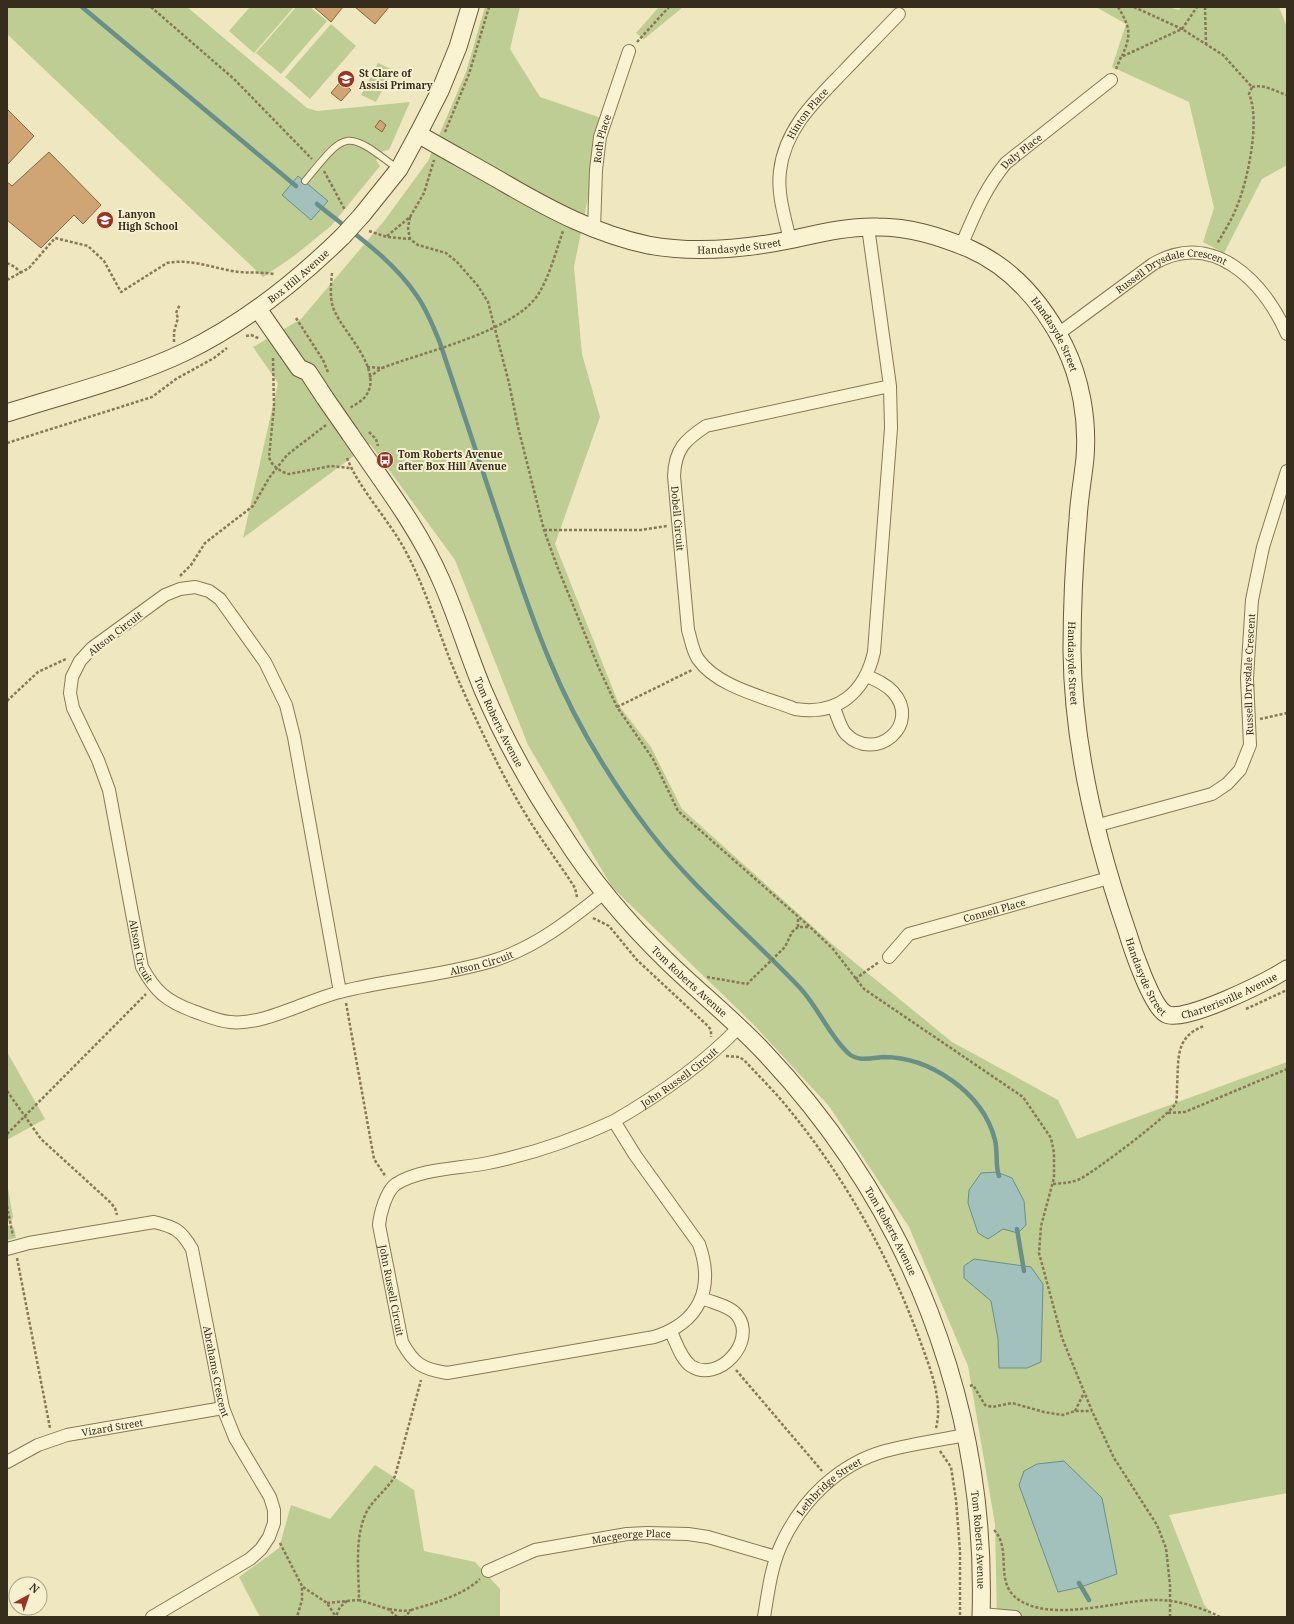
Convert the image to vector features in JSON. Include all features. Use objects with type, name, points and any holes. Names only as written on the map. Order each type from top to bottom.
[{"type":"street","name":"Box Hill Avenue","points":[[7,413],[115,379],[162,362],[231,327],[263,306],[314,264],[359,219],[399,169],[440,91],[458,47],[470,7]]},
{"type":"street","name":"Hinton Place","points":[[790,240],[780,194],[780,172],[785,149],[794,128],[809,108],[899,14]]},
{"type":"street","name":"Roth Place","points":[[594,230],[596,170],[600,137],[629,51]]},
{"type":"street","name":"Daly Place","points":[[961,246],[983,196],[993,178],[1006,163],[1111,80]]},
{"type":"street","name":"Handasyde Street","points":[[418,134],[549,208],[594,230],[651,245],[691,250],[732,249],[790,240],[829,231],[868,227],[916,230],[939,236],[976,252],[1010,274],[1030,292],[1040,305],[1066,349],[1078,382],[1085,417],[1085,454],[1073,582],[1072,654],[1082,759],[1095,826],[1109,878],[1131,942],[1155,1002],[1161,1011],[1170,1016]]},
{"type":"street","name":"Dobell Circuit","points":[[868,227],[890,386],[891,428],[874,652],[867,676],[849,697],[833,706],[817,710],[795,709],[728,683],[711,673],[702,663],[693,650],[688,630],[675,463],[680,450],[689,438],[706,426],[890,386]]},
{"type":"street","name":"Russell Drysdale Crescent","points":[[1058,334],[1162,258],[1182,252],[1192,251],[1210,254],[1238,270],[1260,290],[1278,314],[1287,334]]},
{"type":"street","name":"Tom Roberts Avenue","points":[[263,306],[299,368],[308,372],[394,496],[420,537],[442,580],[484,690],[513,752],[529,782],[565,838],[605,892],[668,962],[764,1051],[809,1102],[830,1129],[872,1193],[901,1244],[928,1305],[957,1395],[966,1435],[976,1499],[980,1543],[981,1615]]},
{"type":"street","name":"Russell Drysdale Crescent","points":[[1095,826],[1212,794],[1228,784],[1245,762],[1250,745],[1247,678],[1252,600],[1263,547],[1287,471]]},
{"type":"street","name":"Altson Circuit","points":[[340,992],[294,737],[286,705],[266,662],[220,599],[209,591],[195,587],[180,589],[165,595],[92,648],[80,661],[75,672],[70,693],[73,708],[98,760],[109,790],[142,967],[154,986],[163,996],[179,1006],[222,1021],[232,1023],[254,1021],[340,992],[459,970],[493,961],[543,938],[582,911],[605,892]]},
{"type":"street","points":[[833,706],[845,734],[852,739],[866,745],[876,745],[892,737],[899,728],[903,717],[898,699],[885,685],[867,676]]},
{"type":"street","name":"Connell Place","points":[[889,957],[909,934],[1109,878]]},
{"type":"street","name":"Charterisville Avenue","points":[[1170,1016],[1189,1014],[1240,994],[1287,969]]},
{"type":"street","name":"John Russell Circuit","points":[[614,1121],[635,1156],[699,1244],[705,1261],[706,1273],[702,1298],[693,1313],[671,1332],[654,1337],[447,1374],[425,1368],[410,1357],[402,1342],[379,1225],[380,1212],[394,1185],[414,1176],[529,1154],[572,1140],[614,1121],[673,1084],[717,1049],[739,1028]]},
{"type":"street","name":"Abrahams Crescent","points":[[11,1248],[154,1222],[170,1226],[184,1235],[192,1249],[223,1408],[235,1438],[270,1497],[274,1510],[274,1523],[261,1550],[250,1559],[152,1617]]},
{"type":"street","points":[[671,1332],[684,1359],[691,1366],[705,1371],[720,1367],[734,1356],[740,1346],[743,1335],[742,1324],[738,1316],[730,1309],[702,1298]]},
{"type":"street","name":"Vizard Street","points":[[7,1462],[38,1445],[67,1435],[223,1408]]},
{"type":"street","name":"Lethbridge Street","points":[[764,1617],[776,1557],[781,1543],[795,1518],[813,1495],[830,1480],[853,1464],[879,1454],[966,1435]]},
{"type":"street","name":"Macgeorge Place","points":[[488,1570],[535,1550],[627,1534],[648,1533],[688,1534],[708,1537],[776,1557]]},
{"type":"street","points":[[981,1615],[1015,1617]]},
{"type":"lane","points":[[305,181],[331,149],[344,141],[354,140],[367,146],[399,169]]},
{"type":"path","points":[[151,7],[234,79],[326,172],[345,210],[359,219],[370,232],[387,237],[410,239],[418,245],[446,253],[457,262],[478,286],[484,296],[495,328],[544,530],[557,566],[595,659],[617,707],[653,759],[678,811],[810,927],[833,949],[855,979],[864,988],[1023,1097],[1052,1138],[1054,1153],[1053,1184],[1041,1226],[1039,1253],[1062,1338],[1084,1393],[1114,1458],[1157,1525],[1164,1542],[1166,1548],[1171,1602],[1170,1617]]},
{"type":"path","points":[[387,237],[410,217],[424,193],[436,154],[437,145],[446,130],[469,74],[489,7]]},
{"type":"path","points":[[629,51],[669,7]]},
{"type":"path","points":[[1111,80],[1129,42],[1129,30],[1118,7]]},
{"type":"path","points":[[1134,7],[1182,29],[1223,55],[1252,87]]},
{"type":"path","points":[[1121,57],[1182,29],[1197,7]]},
{"type":"path","points":[[1205,7],[1206,45]]},
{"type":"path","points":[[1252,87],[1260,85],[1268,86],[1274,91],[1287,95]]},
{"type":"path","points":[[1210,254],[1235,211],[1247,176],[1254,119],[1253,103],[1249,94],[1252,87]]},
{"type":"path","points":[[410,217],[408,228],[410,239]]},
{"type":"path","points":[[369,377],[382,368],[495,328],[523,311],[539,294],[549,272],[565,225]]},
{"type":"path","points":[[7,280],[29,268],[55,238],[88,246],[104,261],[121,292],[167,263],[176,261],[240,272],[274,274]]},
{"type":"path","points":[[7,263],[15,267],[21,273]]},
{"type":"path","points":[[332,273],[331,293],[334,311],[342,326],[356,343],[369,377],[369,389],[364,398],[346,411]]},
{"type":"path","points":[[296,318],[323,360],[328,373]]},
{"type":"path","points":[[242,336],[251,336],[264,343]]},
{"type":"path","points":[[7,443],[152,397],[176,379],[214,358],[231,345]]},
{"type":"path","points":[[278,360],[272,354],[274,407],[269,457],[270,462],[283,473],[289,474],[331,466],[346,466],[350,468]]},
{"type":"path","points":[[366,367],[382,368]]},
{"type":"path","points":[[176,579],[191,565],[205,543],[253,506],[287,455],[328,424]]},
{"type":"path","points":[[345,453],[350,468],[384,515],[406,552],[430,603],[460,684],[488,747],[531,823],[575,888],[578,894],[578,906],[586,916],[609,926],[637,960],[708,1026],[711,1030],[711,1043],[724,1056],[739,1057],[744,1060],[783,1102],[831,1165],[868,1224],[894,1276],[926,1359],[939,1406],[939,1418],[935,1434],[936,1441],[938,1447],[951,1467],[956,1500],[960,1551],[960,1617]]},
{"type":"path","points":[[544,530],[641,530],[679,525]]},
{"type":"path","points":[[7,701],[38,672],[71,657]]},
{"type":"path","points":[[617,707],[696,668],[702,663]]},
{"type":"path","points":[[1250,719],[1287,713]]},
{"type":"path","points":[[798,916],[798,927]]},
{"type":"path","points":[[705,977],[747,984],[785,947],[792,932],[798,927],[810,927]]},
{"type":"path","points":[[855,979],[872,966],[889,957]]},
{"type":"path","points":[[7,1134],[154,986]]},
{"type":"path","points":[[1239,1012],[1287,990]]},
{"type":"path","points":[[340,992],[345,998],[374,1158],[383,1174],[394,1185]]},
{"type":"path","points":[[1053,1184],[1069,1183],[1081,1178],[1141,1135],[1167,1113],[1176,1102],[1180,1053],[1183,1039],[1188,1033],[1206,1026]]},
{"type":"path","points":[[1167,1113],[1185,1112],[1287,1069]]},
{"type":"path","points":[[7,1091],[41,1139],[115,1208],[121,1228]]},
{"type":"path","points":[[7,1206],[11,1227],[11,1248],[52,1440]]},
{"type":"path","points":[[7,1226],[11,1227]]},
{"type":"path","points":[[728,1361],[830,1480]]},
{"type":"path","points":[[359,1600],[359,1549],[362,1525],[366,1513],[388,1488],[394,1476],[405,1432],[425,1368]]},
{"type":"path","points":[[973,1385],[985,1405],[992,1407],[1012,1403],[1044,1412],[1063,1415],[1075,1411],[1092,1411]]},
{"type":"path","points":[[1075,1411],[1084,1393]]},
{"type":"path","points":[[993,1523],[993,1529],[1003,1542],[1005,1582],[1016,1598],[1034,1606],[1057,1610],[1082,1610],[1153,1600],[1199,1608],[1220,1617]]},
{"type":"path","points":[[270,1534],[277,1537],[302,1586],[302,1600],[297,1617]]},
{"type":"path","points":[[327,1603],[359,1600],[388,1609],[403,1611],[411,1610],[449,1597],[475,1584],[488,1570]]},
{"type":"path","points":[[302,1586],[327,1603],[336,1617]]},
{"type":"path","points":[[336,1617],[340,1607],[347,1601]]},
{"type":"path","points":[[388,1609],[397,1617]]},
{"type":"path","points":[[405,1617],[411,1610]]},
{"type":"green space","points":[[7,7],[187,7],[307,108],[317,111],[410,102],[389,150],[383,151],[376,160],[380,166],[331,226],[294,256],[263,277],[7,34]]},
{"type":"green space","points":[[250,7],[294,7],[254,53],[229,31]]},
{"type":"green space","points":[[296,7],[310,7],[327,21],[281,74],[256,53]]},
{"type":"green space","points":[[485,7],[520,7],[510,49],[540,97],[604,119],[574,267],[582,354],[600,417],[555,544],[620,707],[651,747],[682,809],[832,944],[952,1042],[1058,1100],[1077,1139],[1287,1062],[1287,1493],[1169,1515],[1204,1604],[1214,1617],[997,1617],[995,1524],[968,1366],[909,1227],[829,1106],[753,1024],[612,887],[528,745],[455,560],[370,444],[243,538],[278,383],[253,347],[301,319],[384,221],[428,161],[466,72]]},
{"type":"green space","points":[[659,7],[683,7],[644,39],[636,33]]},
{"type":"green space","points":[[1096,7],[1168,7],[1179,10],[1181,7],[1279,7],[1287,27],[1287,165],[1262,179],[1224,253],[1203,242],[1214,208],[1189,102],[1112,67],[1126,24]]},
{"type":"green space","points":[[331,24],[356,46],[310,99],[285,77]]},
{"type":"green space","points":[[378,63],[393,70],[376,102],[361,95]]},
{"type":"green space","points":[[7,1052],[45,1119],[7,1140]]},
{"type":"green space","points":[[7,1183],[13,1217],[11,1221],[7,1221]]},
{"type":"green space","points":[[7,1225],[14,1228],[16,1238],[7,1240]]},
{"type":"green space","points":[[375,1465],[414,1490],[424,1551],[475,1562],[500,1589],[500,1617],[260,1617],[239,1577],[279,1548],[291,1505],[330,1519]]},
{"type":"water","points":[[298,176],[328,201],[311,220],[282,195]]},
{"type":"water","points":[[997,1172],[1012,1178],[1024,1201],[1026,1225],[1018,1233],[1003,1229],[988,1239],[978,1233],[968,1203],[969,1190],[981,1173]]},
{"type":"water","points":[[974,1259],[1031,1267],[1043,1284],[1041,1362],[1027,1368],[999,1368],[998,1339],[991,1301],[964,1278],[964,1266]]},
{"type":"water","points":[[1064,1461],[1102,1498],[1117,1574],[1081,1587],[1058,1592],[1019,1485],[1024,1471],[1037,1464]]},
{"type":"building","points":[[314,7],[343,7],[331,22]]},
{"type":"building","points":[[355,7],[389,7],[375,24]]},
{"type":"building","points":[[341,81],[351,90],[341,101],[331,93]]},
{"type":"building","points":[[7,109],[34,136],[7,165]]},
{"type":"building","points":[[380,120],[386,125],[382,132],[375,127]]},
{"type":"building","points":[[49,152],[101,205],[83,224],[74,215],[41,248],[7,220],[7,182],[12,186]]},
{"type":"waterway","points":[[82,7],[296,186]]},
{"type":"waterway","points":[[317,204],[370,246],[396,270],[421,301],[440,343],[533,620],[549,659],[581,727],[635,812],[667,853],[686,874],[801,989],[835,1038],[848,1053],[856,1058],[869,1059],[883,1057],[919,1063],[936,1071],[967,1093],[979,1107],[989,1123],[995,1140],[999,1176]]},
{"type":"waterway","points":[[1017,1229],[1024,1271]]},
{"type":"waterway","points":[[1079,1583],[1089,1600]]},
{"type":"place","name":"St Clare of Assisi Primary","points":[[346,79]]},
{"type":"place","name":"Lanyon High School","points":[[105,220]]},
{"type":"place","name":"Tom Roberts Avenue after Box Hill Avenue","points":[[385,460]]}]
